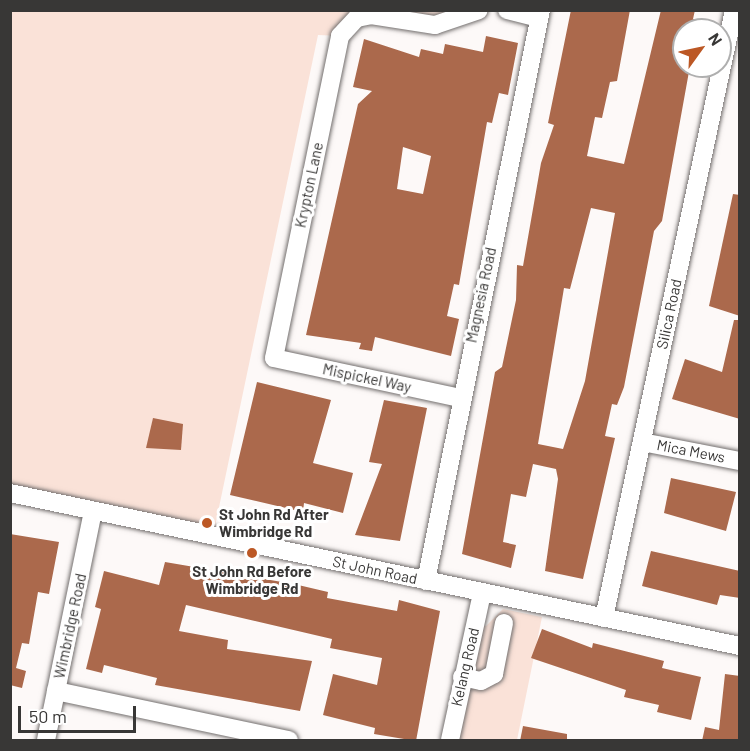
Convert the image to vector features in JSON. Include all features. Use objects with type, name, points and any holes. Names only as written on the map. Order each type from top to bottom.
[{"type":"street","name":"Krypton Lane","points":[[274,358],[340,36],[357,18],[371,15],[435,25],[479,10]]},
{"type":"street","points":[[507,10],[540,14]]},
{"type":"street","name":"Silica Road","points":[[604,618],[734,10]]},
{"type":"street","name":"Magnesia Road","points":[[426,580],[460,398],[540,14]]},
{"type":"street","name":"Mispickel Way","points":[[274,358],[460,398]]},
{"type":"street","name":"Mica Mews","points":[[642,441],[740,461]]},
{"type":"street","name":"St John Road","points":[[10,493],[740,646]]},
{"type":"street","name":"Wimbridge Road","points":[[46,741],[93,511]]},
{"type":"street","name":"Kelang Road","points":[[450,741],[482,593]]},
{"type":"street","points":[[462,677],[481,681],[494,674],[504,623]]},
{"type":"street","points":[[56,691],[250,736],[289,741]]},
{"type":"shaded area","points":[[10,11],[479,11],[455,22],[371,15],[340,36],[318,35],[213,536],[11,500]]},
{"type":"shaded area","points":[[503,609],[542,617],[517,740],[450,740],[475,625],[486,626]]},
{"type":"building","points":[[571,10],[630,10],[617,81],[610,82],[602,118],[595,117],[587,156],[624,164],[661,10],[695,10],[693,18],[672,18],[672,78],[688,78],[662,221],[654,231],[624,387],[617,405],[612,404],[605,436],[615,438],[583,579],[545,571],[558,479],[556,469],[533,464],[526,497],[511,494],[503,542],[516,545],[511,568],[462,554],[495,372],[502,367],[516,300],[517,265],[523,266],[541,163],[554,125],[548,123]],"holes":[[[591,208],[615,213],[585,381],[563,449],[538,444],[564,288],[570,289]]]},
{"type":"building","points":[[486,36],[518,43],[508,95],[499,93],[492,123],[487,122],[459,285],[454,284],[447,316],[459,319],[451,356],[375,337],[372,351],[359,349],[361,343],[306,335],[358,104],[372,91],[353,87],[364,39],[419,57],[421,49],[443,54],[445,44],[483,52]],"holes":[[[403,147],[431,156],[423,194],[397,189]]]},
{"type":"building","points":[[733,194],[740,195],[740,316],[709,306]]},
{"type":"building","points":[[734,320],[740,320],[740,419],[672,399],[685,359],[722,372]]},
{"type":"building","points":[[257,382],[331,400],[313,463],[353,473],[343,513],[304,503],[303,512],[230,495]]},
{"type":"building","points":[[384,400],[427,408],[400,541],[355,535],[382,464],[369,462]]},
{"type":"building","points":[[153,418],[183,424],[181,450],[146,448]]},
{"type":"building","points":[[671,478],[736,492],[726,531],[664,513]]},
{"type":"building","points":[[10,534],[59,542],[49,594],[38,592],[29,644],[22,643],[16,668],[26,671],[22,688],[10,685]]},
{"type":"building","points":[[651,551],[740,571],[740,598],[720,595],[717,605],[642,586]]},
{"type":"building","points":[[165,562],[294,584],[328,592],[327,598],[397,611],[399,600],[440,611],[416,741],[374,734],[375,728],[323,715],[333,674],[377,685],[382,658],[330,648],[332,639],[186,605],[179,631],[228,640],[227,649],[312,661],[300,711],[155,685],[157,678],[104,665],[102,673],[86,669],[101,609],[95,607],[104,571],[159,585]]},
{"type":"building","points":[[542,629],[592,648],[593,643],[664,661],[662,668],[701,677],[691,720],[657,712],[659,705],[624,697],[626,690],[531,658]]},
{"type":"building","points":[[725,674],[740,676],[740,741],[702,741],[705,727],[719,730]]},
{"type":"building","points":[[523,726],[567,734],[567,741],[520,741]]},
{"type":"place","name":"St John Rd After Wimbridge Rd","points":[[207,523]]},
{"type":"place","name":"St John Rd Before Wimbridge Rd","points":[[252,553]]}]
